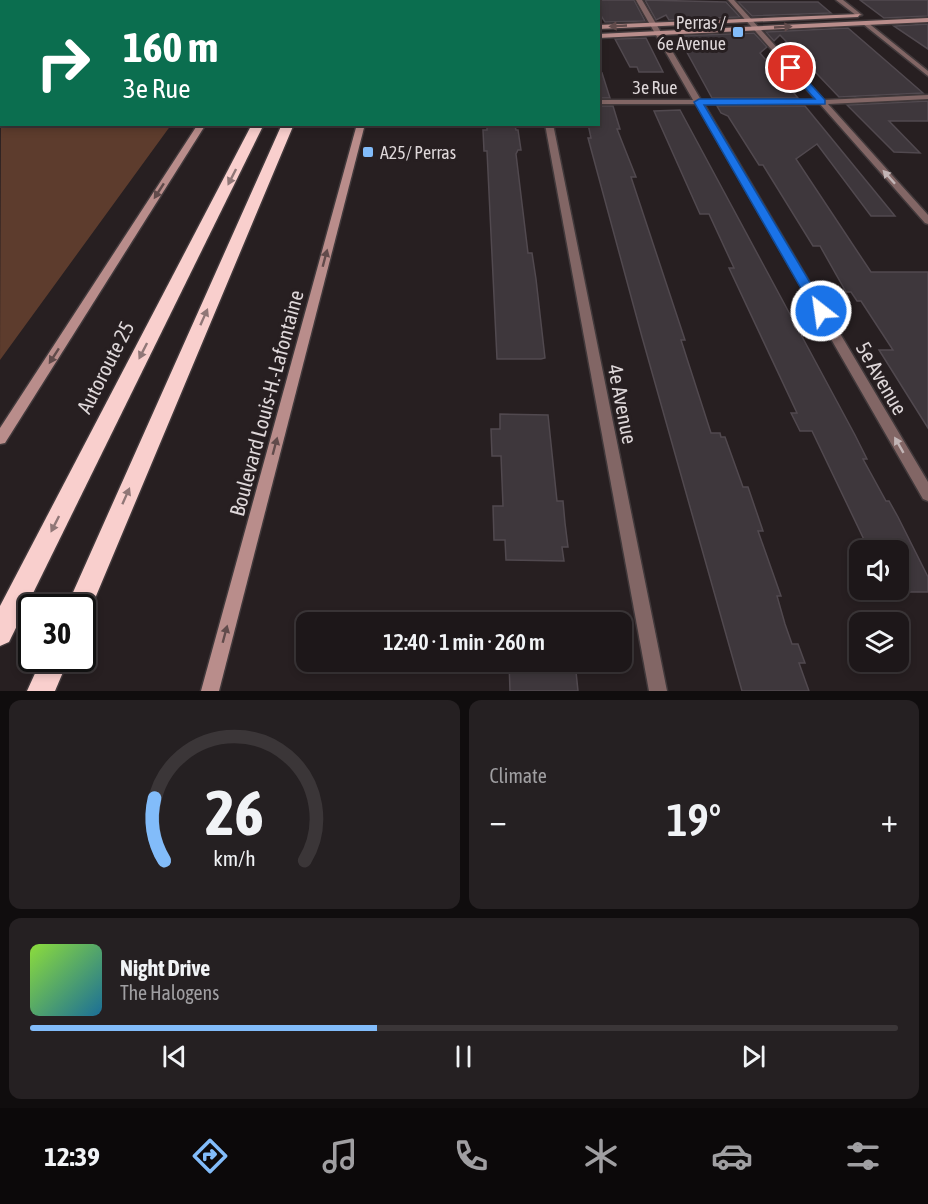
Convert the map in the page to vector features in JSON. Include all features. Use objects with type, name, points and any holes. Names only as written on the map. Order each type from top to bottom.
[{"type":"highway","name":"Autoroute 25","points":[[0,633],[257,126]]},
{"type":"highway","points":[[84,594],[287,126]]},
{"type":"highway","points":[[41,691],[50,672]]},
{"type":"main road","points":[[600,27],[870,14]]},
{"type":"main road","points":[[600,36],[928,20]]},
{"type":"main road","points":[[0,439],[201,126]]},
{"type":"main road","name":"Boulevard Louis-H.-Lafontaine","points":[[210,691],[360,126]]},
{"type":"street","name":"5e Avenue","points":[[639,0],[928,495]]},
{"type":"street","points":[[731,0],[928,221]]},
{"type":"street","points":[[839,0],[859,15]]},
{"type":"street","points":[[865,23],[928,74]]},
{"type":"street","name":"3e Rue","points":[[600,102],[822,102],[928,97]]},
{"type":"street","name":"4e Avenue","points":[[549,126],[658,691]]},
{"type":"shaded area","points":[[1,126],[170,126],[0,360]]},
{"type":"building","points":[[600,0],[634,0],[645,21],[605,22],[600,14]]},
{"type":"building","points":[[645,0],[726,2],[740,17],[669,20],[666,15],[656,20]]},
{"type":"building","points":[[860,0],[928,0],[928,16],[884,18]]},
{"type":"building","points":[[738,2],[818,2],[831,13],[752,16]]},
{"type":"building","points":[[928,24],[928,49],[894,26]]},
{"type":"building","points":[[848,28],[923,93],[839,97],[780,35],[774,41],[766,32]]},
{"type":"building","points":[[754,33],[767,47],[760,53],[798,98],[712,98],[678,36]]},
{"type":"building","points":[[646,38],[663,72],[639,72],[637,67],[630,67],[615,39]]},
{"type":"building","points":[[602,73],[610,98],[600,98],[600,74]]},
{"type":"building","points":[[928,101],[928,121],[889,121],[920,153],[894,152],[847,105]]},
{"type":"building","points":[[600,106],[613,106],[620,129],[617,129],[636,177],[631,177],[685,340],[681,340],[711,433],[720,433],[721,437],[725,437],[743,487],[748,487],[763,531],[758,531],[781,596],[777,596],[785,624],[792,644],[798,644],[805,663],[799,663],[809,691],[742,691],[642,337],[588,138],[591,138],[588,126],[600,126]]},
{"type":"building","points":[[717,106],[805,106],[895,216],[871,216],[817,144],[796,159],[871,272],[928,272],[928,428],[879,350],[893,350],[861,301],[857,301],[851,292],[846,292],[820,246],[813,246],[763,165],[759,165],[728,116],[721,113]]},
{"type":"building","points":[[680,110],[855,435],[867,459],[863,459],[886,501],[889,501],[898,517],[928,577],[928,592],[909,592],[909,540],[864,540],[812,431],[800,431],[791,413],[797,413],[729,268],[734,268],[709,214],[700,214],[654,111]]},
{"type":"building","points":[[487,126],[515,126],[518,130],[521,150],[518,150],[516,154],[528,253],[532,253],[536,279],[545,358],[541,359],[497,359],[487,151],[484,151],[483,130],[487,130]]},
{"type":"building","points":[[500,414],[548,415],[557,501],[563,501],[568,547],[562,547],[564,561],[506,560],[505,540],[494,540],[493,506],[503,506],[501,456],[492,456],[491,429],[500,429]]},
{"type":"building","points":[[509,672],[576,672],[578,691],[510,691]]},
{"type":"place","name":"Perras / 6e Avenue","points":[[738,32]]},
{"type":"place","name":"A25/ Perras","points":[[368,152]]},
{"type":"route","points":[[791,68],[822,102],[699,102],[821,311]]}]
